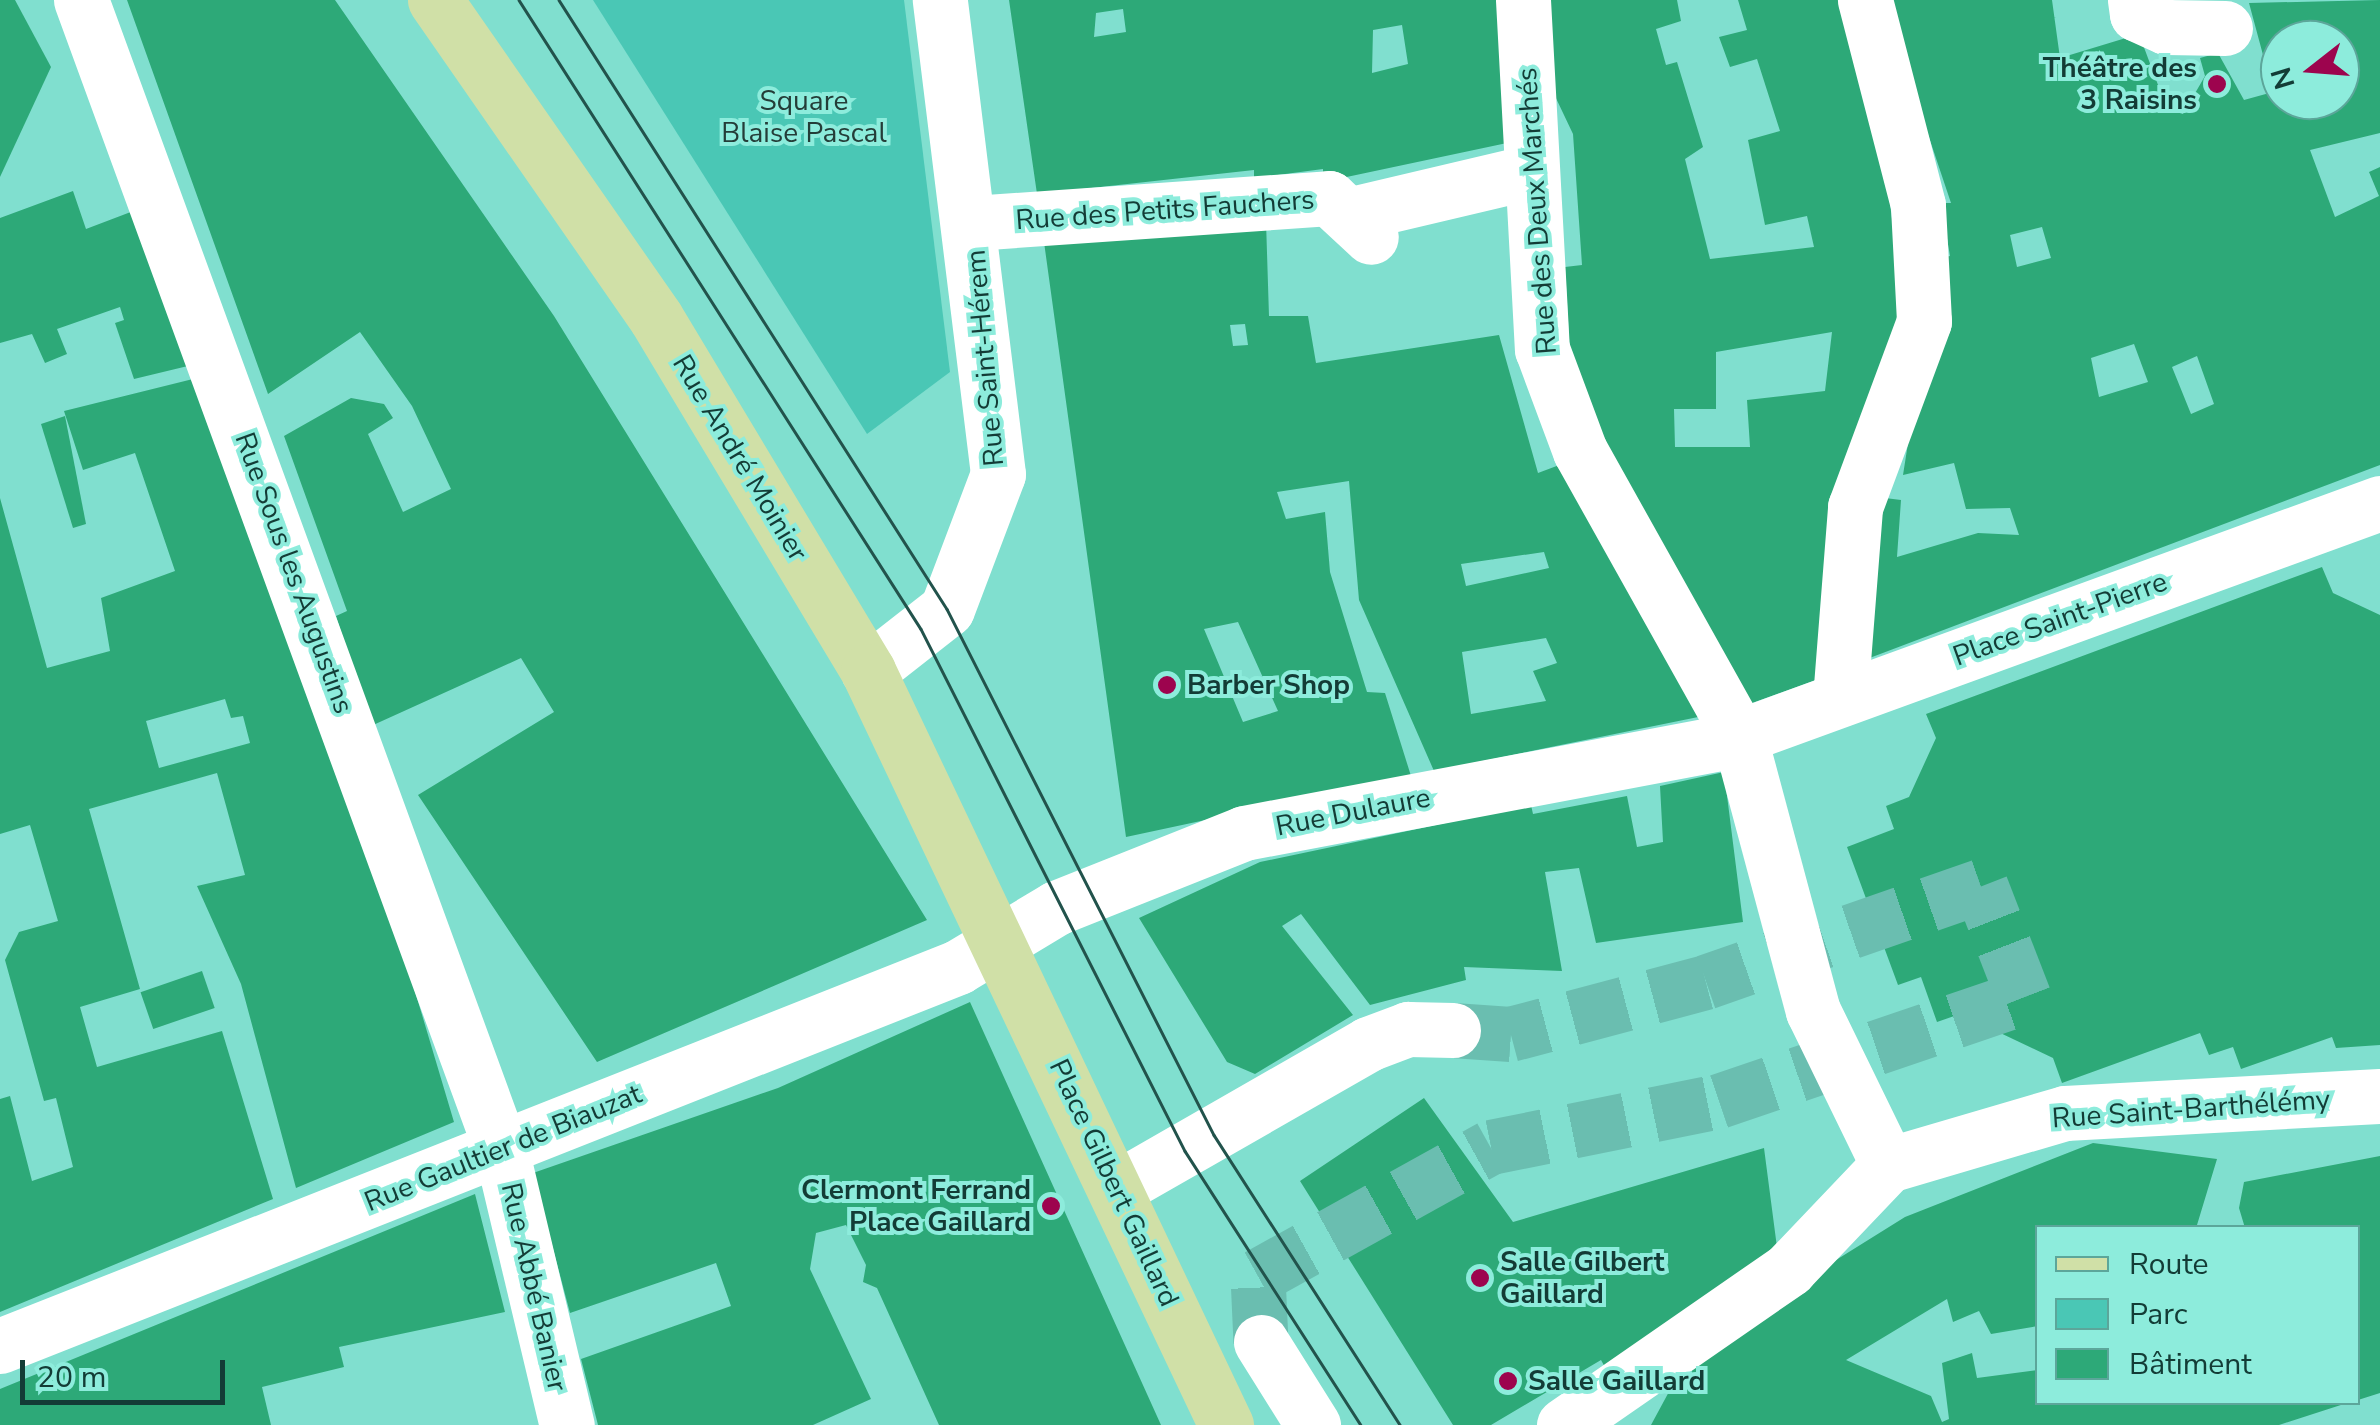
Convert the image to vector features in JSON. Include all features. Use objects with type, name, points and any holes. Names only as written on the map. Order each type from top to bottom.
[{"type":"main road","name":"Rue André Moinier","points":[[436,0],[656,318],[868,671],[1001,941]]},
{"type":"main road","name":"Place Gilbert Gaillard","points":[[1001,941],[1226,1425]]},
{"type":"street","name":"Rue Sous les Augustins","points":[[81,0],[502,1149]]},
{"type":"street","name":"Rue Saint-Hérem","points":[[868,671],[947,609],[998,474],[973,223],[940,0]]},
{"type":"street","name":"Rue des Deux Marchés","points":[[1524,0],[1542,349],[1580,451],[1732,738]]},
{"type":"street","points":[[1840,699],[1855,507],[1924,322],[1918,205],[1865,0]]},
{"type":"street","points":[[2134,0],[2137,14],[2166,27],[2225,28]]},
{"type":"street","name":"Rue des Petits Fauchers","points":[[973,223],[1329,198],[1361,225],[1530,172]]},
{"type":"street","name":"Place Saint-Pierre","points":[[1732,738],[2380,503]]},
{"type":"street","points":[[1564,1425],[1790,1269],[1888,1164],[1813,1011],[1732,738]]},
{"type":"street","name":"Rue Dulaure","points":[[1001,941],[1104,886],[1244,833],[1732,738]]},
{"type":"street","name":"Rue Gaultier de Biauzat","points":[[0,1346],[958,967],[1001,941]]},
{"type":"street","points":[[1117,1188],[1368,1044],[1408,1029],[1453,1030]]},
{"type":"street","name":"Rue Saint-Barthélémy","points":[[1888,1164],[2065,1113],[2380,1096]]},
{"type":"street","name":"Rue Abbé Banier","points":[[502,1149],[567,1425]]},
{"type":"street","points":[[1260,1342],[1313,1425]]},
{"type":"green space","name":"Square Blaise Pascal","points":[[593,0],[904,0],[950,372],[867,434]]},
{"type":"building","points":[[0,0],[15,0],[51,67],[0,177]]},
{"type":"building","points":[[127,0],[335,0],[554,316],[927,920],[597,1062],[418,795],[554,712],[521,658],[371,726],[336,616],[347,611],[284,436],[351,398],[384,404],[393,418],[368,434],[403,512],[451,489],[412,406],[360,332],[268,394]]},
{"type":"building","points":[[1009,0],[1501,0],[1507,143],[1323,182],[1323,169],[1254,178],[1254,170],[1037,194]],"holes":[[[1123,9],[1126,32],[1094,37],[1096,13]],[[1402,25],[1408,64],[1372,73],[1373,30]]]},
{"type":"building","points":[[1546,0],[1677,0],[1681,21],[1656,29],[1666,65],[1677,62],[1703,147],[1685,159],[1710,259],[1814,247],[1807,216],[1765,225],[1748,140],[1780,131],[1757,59],[1730,67],[1719,37],[1747,30],[1738,0],[1845,0],[1877,105],[1906,325],[1816,680],[1741,707],[1611,460],[1570,356],[1565,267],[1582,265],[1573,134],[1554,94]],"holes":[[[1832,332],[1825,391],[1747,400],[1750,447],[1675,447],[1674,409],[1716,409],[1716,352]]]},
{"type":"building","points":[[1883,0],[2052,0],[2060,58],[2139,34],[2167,109],[2183,114],[2205,76],[2200,58],[2218,53],[2244,100],[2260,96],[2260,120],[2360,120],[2360,20],[2260,20],[2260,44],[2249,3],[2380,0],[2380,133],[2310,150],[2335,217],[2379,196],[2369,172],[2380,167],[2380,465],[1859,662],[1877,497],[1901,500],[1897,557],[1978,533],[2019,535],[2010,508],[1966,509],[1954,463],[1903,475],[1937,259],[1950,256],[1941,203],[1951,203]],"holes":[[[2042,227],[2051,258],[2017,267],[2010,235]],[[2134,344],[2148,382],[2099,397],[2091,358]],[[2197,356],[2214,404],[2191,414],[2172,367]]]},
{"type":"building","points":[[73,191],[86,229],[136,210],[192,365],[134,379],[115,323],[124,320],[120,307],[57,329],[67,354],[45,363],[32,334],[0,343],[0,218]]},
{"type":"building","points":[[1266,221],[1269,316],[1308,316],[1316,363],[1499,335],[1538,473],[1562,464],[1708,715],[1434,771],[1359,600],[1349,481],[1277,492],[1286,519],[1325,512],[1330,572],[1367,692],[1385,693],[1411,776],[1126,837],[1044,242]],"holes":[[[1245,324],[1248,345],[1233,346],[1230,325]],[[1544,552],[1549,568],[1466,586],[1461,564]],[[1238,622],[1278,711],[1243,722],[1204,629]],[[1546,638],[1557,663],[1533,671],[1546,701],[1471,714],[1462,652]]]},
{"type":"building","points":[[197,378],[397,931],[454,1122],[296,1188],[241,984],[197,886],[245,875],[217,773],[89,809],[140,989],[80,1007],[97,1067],[222,1031],[273,1199],[0,1312],[0,1099],[10,1096],[32,1181],[73,1167],[56,1098],[44,1101],[5,960],[19,932],[58,921],[30,825],[0,834],[0,498],[47,668],[110,651],[101,598],[175,571],[135,453],[83,470],[64,411]],"holes":[[[225,699],[231,718],[243,716],[250,743],[159,768],[146,721]]]},
{"type":"building","points":[[65,416],[86,524],[73,528],[41,424]]},
{"type":"building","points":[[2322,567],[2333,593],[2380,615],[2380,1045],[2336,1048],[2332,1037],[2241,1069],[2233,1047],[2209,1055],[2200,1033],[2062,1083],[2053,1058],[1994,1030],[1970,1039],[1960,1014],[1937,1022],[1921,977],[1898,985],[1847,847],[1894,829],[1886,806],[1909,797],[1936,738],[1926,714]]},
{"type":"building","points":[[1724,772],[1743,922],[1596,943],[1579,868],[1545,872],[1562,971],[1464,967],[1466,980],[1370,1005],[1301,914],[1282,926],[1353,1015],[1255,1074],[1227,1062],[1139,918],[1260,862],[1531,805],[1533,814],[1627,796],[1637,847],[1663,842],[1660,786]]},
{"type":"building","points":[[202,971],[215,1008],[153,1029],[141,992]]},
{"type":"building","points":[[970,1002],[1161,1425],[939,1425],[877,1288],[863,1282],[866,1265],[846,1225],[816,1233],[810,1269],[871,1399],[813,1425],[598,1425],[581,1359],[731,1306],[716,1263],[570,1313],[533,1173],[778,1088]]},
{"type":"building","name":"Salle Gilbert Gaillard","points":[[1424,1098],[1513,1222],[1764,1148],[1778,1255],[1606,1369],[1601,1360],[1491,1425],[1453,1425],[1300,1181]]},
{"type":"building","points":[[2093,1143],[2217,1159],[2197,1225],[2035,1225],[2035,1327],[1991,1334],[1979,1311],[1953,1322],[1947,1299],[1846,1360],[1931,1396],[1942,1422],[1949,1419],[1942,1363],[1972,1353],[1977,1378],[2035,1370],[2035,1405],[2341,1405],[2279,1425],[1651,1425],[1671,1388],[1660,1382],[1772,1300],[1905,1217]]},
{"type":"building","points":[[2380,1156],[2380,1393],[2360,1399],[2360,1225],[2244,1225],[2239,1208],[2244,1182]]},
{"type":"building","points":[[475,1194],[505,1312],[339,1347],[344,1367],[262,1387],[271,1425],[0,1425],[0,1389]]},
{"type":"tunnel","points":[[1261,1342],[1258,1276],[1491,1147],[1719,1101],[2024,997],[1981,886],[1706,982],[1511,1034],[1453,1030]]},
{"type":"tram line","points":[[519,0],[921,629],[1185,1151],[1361,1425]]},
{"type":"tram line","points":[[559,0],[947,609],[1214,1135],[1400,1425]]},
{"type":"place","name":"Théâtre des 3 Raisins","points":[[2217,84]]},
{"type":"place","name":"Barber Shop","points":[[1167,685]]},
{"type":"place","name":"Clermont Ferrand Place Gaillard","points":[[1051,1206]]},
{"type":"place","name":"Salle Gilbert Gaillard","points":[[1480,1278]]},
{"type":"place","name":"Salle Gaillard","points":[[1508,1381]]}]
